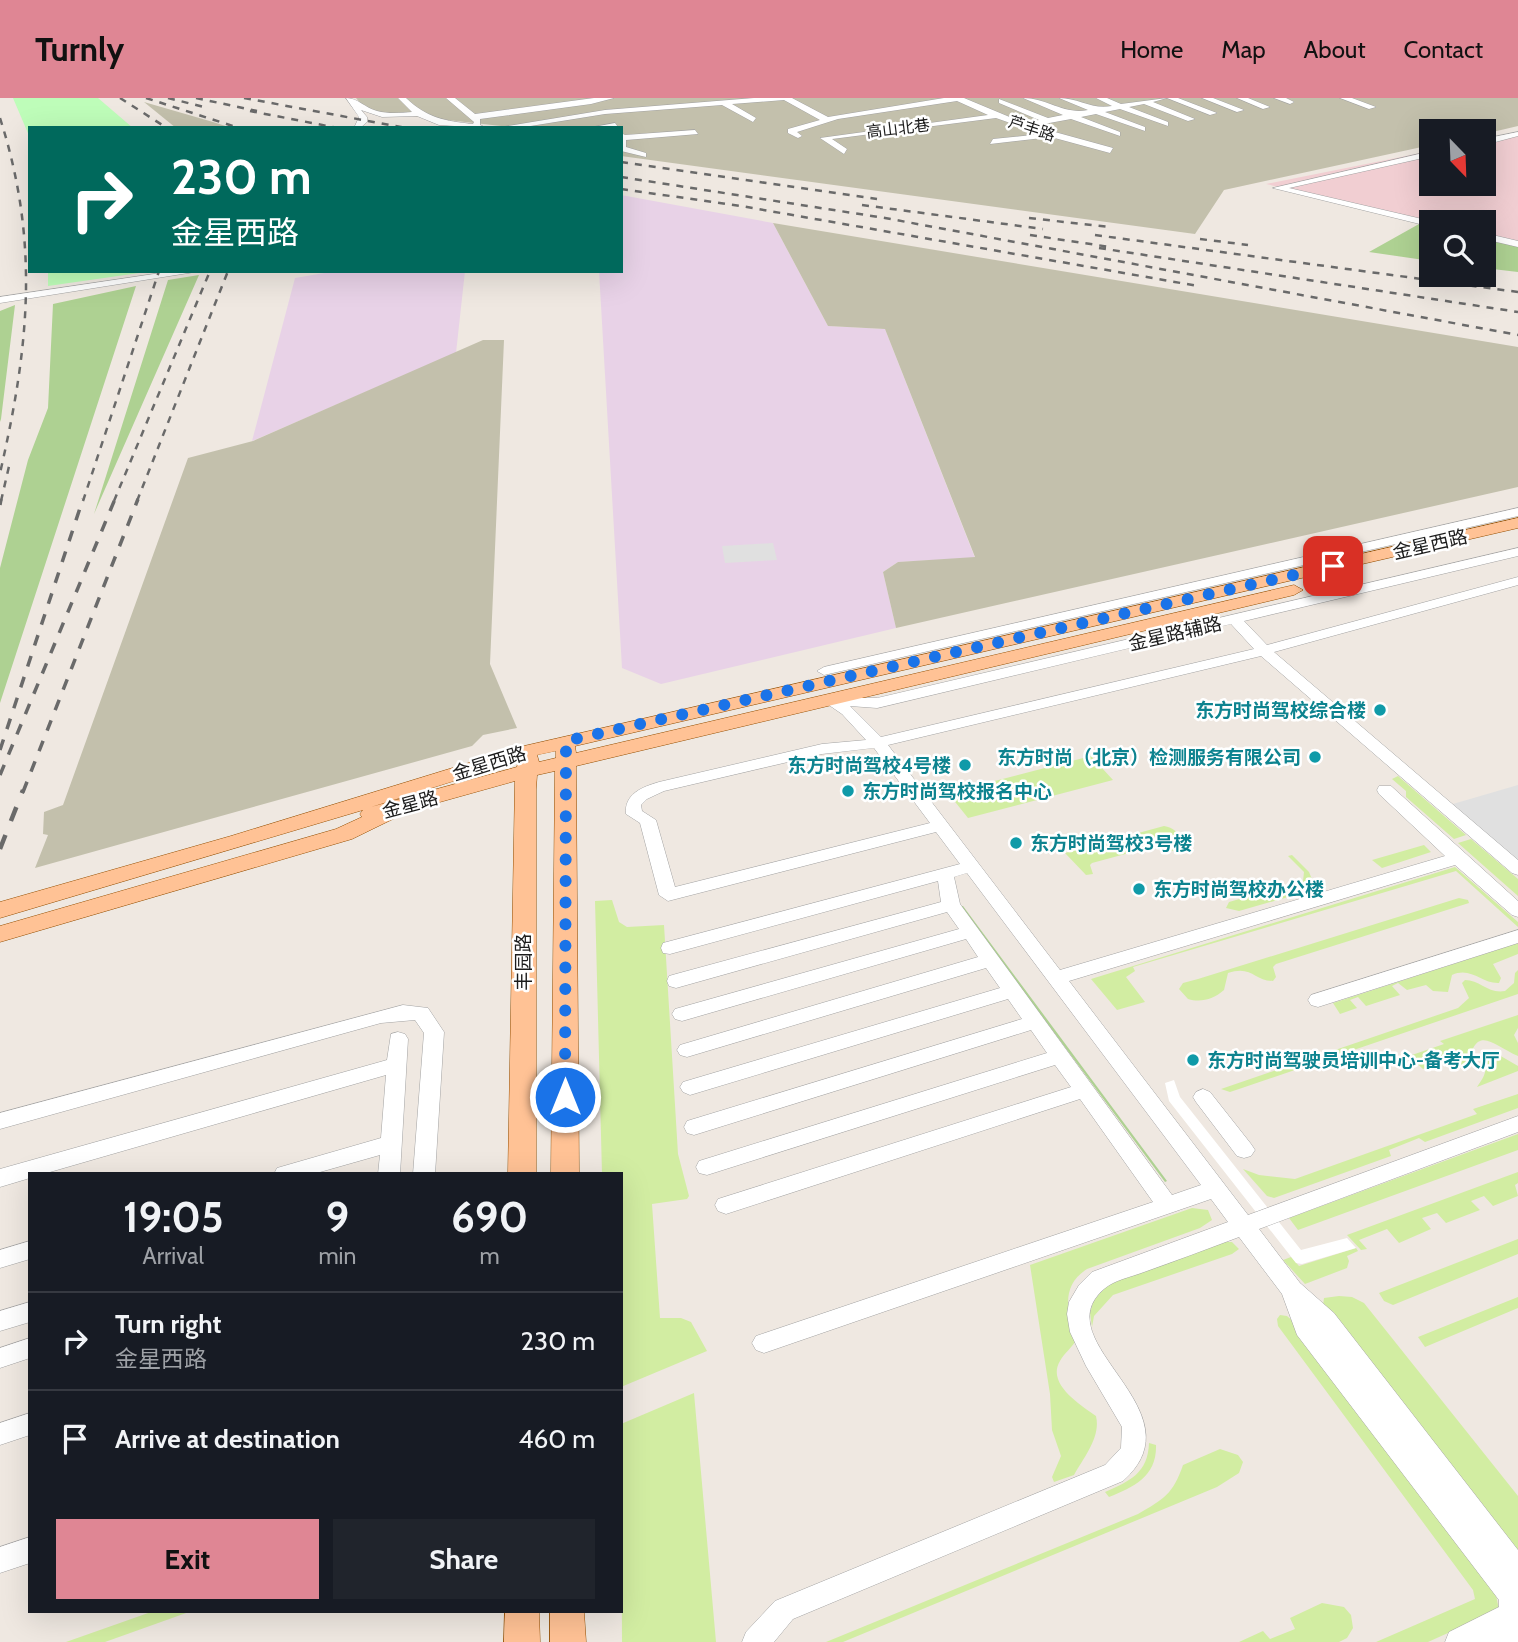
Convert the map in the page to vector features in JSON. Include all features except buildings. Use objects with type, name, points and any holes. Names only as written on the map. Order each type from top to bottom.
[{"type":"main road","name":"金星西路","points":[[565,752],[1518,523]]},
{"type":"main road","name":"金星路","points":[[0,921],[402,806],[529,761],[831,701],[1518,537]]},
{"type":"main road","points":[[565,752],[565,1172]]},
{"type":"main road","name":"金星西路","points":[[0,910],[239,841],[430,780],[529,761]]},
{"type":"main road","name":"丰园路","points":[[522,1172],[525,831],[529,761]]},
{"type":"main road","points":[[0,898],[300,812],[430,780]]},
{"type":"main road","points":[[0,934],[344,834],[402,806]]},
{"type":"main road","points":[[525,831],[536,826],[550,827],[564,836]]},
{"type":"main road","points":[[522,1613],[522,1642]]},
{"type":"main road","points":[[567,1613],[568,1642]]},
{"type":"street","points":[[402,98],[418,114]]},
{"type":"street","points":[[450,98],[475,121]]},
{"type":"street","points":[[353,101],[370,113],[389,117],[418,114],[450,126],[610,98]]},
{"type":"street","points":[[555,126],[612,121],[660,103],[724,103],[785,98],[827,120]]},
{"type":"street","points":[[799,136],[791,131],[827,120],[892,107],[958,98]]},
{"type":"street","name":"芦丰路","points":[[958,98],[995,116],[1051,136],[1110,150]]},
{"type":"street","points":[[972,105],[1021,98]]},
{"type":"street","points":[[1027,98],[1117,134]]},
{"type":"street","points":[[1063,98],[1142,129]]},
{"type":"street","points":[[1100,98],[1166,124]]},
{"type":"street","points":[[1135,98],[1191,119]]},
{"type":"street","points":[[1024,125],[1163,98]]},
{"type":"street","points":[[1171,98],[1213,114]]},
{"type":"street","points":[[1206,98],[1240,110]]},
{"type":"street","points":[[1241,98],[1266,107]]},
{"type":"street","points":[[1278,98],[1290,102]]},
{"type":"street","points":[[1344,98],[1372,107]]},
{"type":"street","points":[[589,100],[612,121]]},
{"type":"street","points":[[353,101],[363,117],[363,122],[357,126]]},
{"type":"street","points":[[1002,101],[1048,121]]},
{"type":"street","points":[[882,102],[892,107]]},
{"type":"street","points":[[724,103],[754,120]]},
{"type":"street","name":"高山北巷","points":[[844,151],[824,138],[995,116]]},
{"type":"street","points":[[428,117],[475,121]]},
{"type":"street","points":[[964,120],[974,127]]},
{"type":"street","points":[[532,126],[612,121]]},
{"type":"street","points":[[623,137],[695,132]]},
{"type":"street","points":[[1496,139],[1518,134]]},
{"type":"street","points":[[983,135],[997,145],[1051,136]]},
{"type":"street","points":[[623,148],[645,152]]},
{"type":"street","points":[[1419,156],[1277,188],[1419,221]]},
{"type":"street","points":[[1496,239],[1518,244]]},
{"type":"street","points":[[0,300],[183,273]]},
{"type":"street","points":[[824,671],[1518,512]]},
{"type":"street","name":"金星路辅路","points":[[831,701],[877,703],[1518,552]]},
{"type":"street","points":[[942,825],[668,894],[648,820],[634,814],[633,804],[640,795],[659,788],[822,749],[878,743],[1265,651],[1518,581]]},
{"type":"street","points":[[1268,596],[1234,619],[1265,651],[1518,869]]},
{"type":"street","points":[[831,701],[848,711],[878,743],[942,825],[1292,1290],[1305,1328],[1516,1590],[1509,1616],[1459,1642]]},
{"type":"street","points":[[1385,790],[1518,911]]},
{"type":"street","points":[[1057,978],[1458,858]]},
{"type":"street","points":[[670,948],[973,866]]},
{"type":"street","points":[[945,873],[951,905],[1167,1205]]},
{"type":"street","points":[[676,982],[951,905]]},
{"type":"street","points":[[682,1014],[970,932]]},
{"type":"street","points":[[1318,1000],[1518,936]]},
{"type":"street","points":[[687,1049],[990,960]]},
{"type":"street","points":[[690,1087],[1012,990]]},
{"type":"street","points":[[0,1121],[381,1016],[402,1012],[421,1013],[434,1032],[424,1172]]},
{"type":"street","points":[[694,1127],[1035,1022]]},
{"type":"street","points":[[389,1172],[398,1039]]},
{"type":"street","points":[[707,1167],[1060,1056]]},
{"type":"street","points":[[0,1178],[396,1065]]},
{"type":"street","points":[[726,1206],[1084,1090]]},
{"type":"street","points":[[1203,1097],[1244,1150]]},
{"type":"street","points":[[756,1642],[784,1610],[1114,1473],[1130,1459],[1137,1440],[1134,1424],[1084,1336],[1079,1320],[1086,1290],[1120,1270],[1518,1124]]},
{"type":"street","points":[[292,1172],[392,1143]]},
{"type":"street","points":[[764,1343],[1216,1189]]},
{"type":"street","points":[[0,1259],[28,1252]]},
{"type":"street","points":[[0,1321],[28,1313]]},
{"type":"street","points":[[0,1358],[28,1349]]},
{"type":"street","points":[[0,1434],[28,1425]]},
{"type":"street","points":[[0,1560],[28,1551]]},
{"type":"street","points":[[1496,1642],[1518,1632]]},
{"type":"shaded area","points":[[356,98],[1518,98],[1518,126],[1496,131],[1496,119],[1419,119],[1419,148],[1224,190],[1195,234],[623,156],[623,126],[500,126],[367,111]]},
{"type":"shaded area","points":[[144,102],[226,126],[174,126]]},
{"type":"shaded area","points":[[1518,134],[1518,242],[1496,237],[1496,210],[1419,210],[1419,219],[1266,184],[1419,153],[1419,196],[1496,196],[1496,138]]},
{"type":"shaded area","points":[[623,195],[773,223],[828,326],[885,329],[975,558],[898,562],[883,572],[896,628],[661,684],[622,668],[599,273],[623,273]]},
{"type":"shaded area","points":[[773,223],[1518,347],[1518,487],[896,628],[883,572],[898,562],[975,557],[885,329],[828,326]]},
{"type":"shaded area","points":[[324,273],[465,273],[456,353],[252,441],[295,278]]},
{"type":"shaded area","points":[[483,340],[504,340],[490,664],[517,728],[483,735],[472,746],[35,868],[48,835],[43,834],[44,812],[63,805],[188,458],[253,441]]},
{"type":"shaded area","points":[[773,543],[777,560],[725,563],[722,546]]},
{"type":"shaded area","points":[[1518,785],[1518,869],[1446,806]]},
{"type":"green space","points":[[13,98],[98,98],[131,126],[28,126],[28,133]]},
{"type":"green space","points":[[1419,224],[1419,259],[1369,252]]},
{"type":"green space","points":[[1496,242],[1518,247],[1518,272],[1496,269]]},
{"type":"green space","points":[[48,273],[139,273],[48,286]]},
{"type":"green space","points":[[199,275],[94,514],[168,280]]},
{"type":"green space","points":[[136,286],[0,703],[0,568],[28,460],[48,408],[53,304]]},
{"type":"green space","points":[[15,305],[1,419],[0,422],[0,311]]},
{"type":"green space","points":[[1091,756],[1113,780],[968,818],[948,793]]},
{"type":"green space","points":[[1398,776],[1466,835],[1454,839],[1406,797],[1406,791],[1392,779]]},
{"type":"green space","points":[[1164,826],[1173,829],[1185,841],[1184,848],[1167,852],[1155,846],[1092,863],[1090,865],[1093,874],[1086,875],[1065,853]]},
{"type":"green space","points":[[1471,839],[1518,879],[1518,896],[1458,843]]},
{"type":"green space","points":[[1424,845],[1431,852],[1382,868],[1372,860]]},
{"type":"green space","points":[[1292,855],[1309,872],[1314,884],[1302,893],[1239,911],[1226,908],[1229,902],[1303,881],[1304,872],[1288,856]]},
{"type":"green space","points":[[1455,867],[1518,922],[1518,927],[1456,871],[1133,967],[1135,971],[1126,977],[1145,1002],[1117,1010],[1091,979]]},
{"type":"green space","points":[[1459,898],[1468,900],[1469,903],[1276,964],[1273,967],[1276,977],[1273,981],[1261,979],[1248,972],[1236,971],[1228,973],[1224,990],[1212,998],[1188,999],[1179,989],[1183,983]]},
{"type":"green space","points":[[612,900],[619,922],[627,927],[664,925],[678,1154],[689,1196],[687,1199],[652,1204],[660,1318],[681,1318],[691,1322],[707,1351],[623,1386],[623,1172],[602,1172],[595,901]]},
{"type":"green space","points":[[960,906],[963,906],[1167,1181],[1165,1182]]},
{"type":"green space","points":[[1518,943],[1518,954],[1493,964],[1501,978],[1499,983],[1459,973],[1452,975],[1448,992],[1433,991],[1426,985],[1407,990],[1398,983],[1392,986],[1400,995],[1366,1006],[1358,997],[1350,1000],[1357,1008],[1340,1014],[1333,1003]]},
{"type":"green space","points":[[1518,970],[1518,994],[1230,1092],[1221,1089],[1458,1008],[1469,998],[1462,983],[1465,980],[1494,991],[1505,991],[1514,983]]},
{"type":"green space","points":[[1518,1015],[1518,1028],[1514,1035],[1518,1043],[1518,1056],[1494,1043],[1481,1041],[1472,1051],[1469,1063],[1459,1069],[1441,1063],[1423,1069],[1409,1056],[1444,1044],[1440,1041]]},
{"type":"green space","points":[[1492,1051],[1518,1066],[1518,1071],[1477,1087],[1485,1072],[1482,1055]]},
{"type":"green space","points":[[1518,1094],[1518,1108],[1425,1142],[1419,1138],[1389,1150],[1391,1156],[1274,1198],[1267,1196],[1243,1169],[1259,1175],[1295,1179],[1477,1114],[1473,1109]]},
{"type":"green space","points":[[1518,1134],[1518,1150],[1298,1230],[1289,1218]]},
{"type":"green space","points":[[1518,1172],[1518,1183],[1515,1185],[1518,1196],[1493,1206],[1484,1196],[1471,1201],[1480,1210],[1446,1223],[1437,1213],[1422,1218],[1431,1229],[1399,1243],[1387,1229],[1359,1240],[1367,1249],[1361,1250],[1347,1235]]},
{"type":"green space","points":[[1192,1208],[1208,1210],[1212,1220],[1200,1228],[1087,1269],[1073,1283],[1068,1301],[1077,1339],[1060,1361],[1058,1378],[1061,1386],[1074,1400],[1096,1416],[1097,1424],[1091,1447],[1074,1475],[1054,1482],[1052,1477],[1061,1456],[1052,1430],[1050,1394],[1030,1265]]},
{"type":"green space","points":[[1518,1239],[1518,1254],[1393,1305],[1384,1301],[1379,1293]]},
{"type":"green space","points":[[1224,1242],[1232,1242],[1239,1249],[1232,1254],[1113,1295],[1094,1316],[1092,1327],[1090,1313],[1093,1302],[1107,1284]]},
{"type":"green space","points":[[1356,1248],[1358,1251],[1347,1256],[1347,1268],[1305,1284],[1283,1260],[1291,1257],[1299,1266]]},
{"type":"green space","points":[[1352,1297],[1364,1303],[1518,1496],[1518,1559],[1323,1305],[1324,1298]]},
{"type":"green space","points":[[1518,1297],[1518,1308],[1425,1347],[1418,1337]]},
{"type":"green space","points":[[1280,1315],[1287,1316],[1295,1323],[1496,1595],[1499,1610],[1428,1642],[1376,1642],[1475,1599],[1473,1590],[1278,1326],[1277,1319]]},
{"type":"green space","points":[[694,1393],[716,1642],[622,1642],[623,1423]]},
{"type":"green space","points":[[1149,1443],[1156,1445],[1153,1465],[1148,1472],[1135,1484],[1109,1497],[1105,1492],[1130,1480],[1141,1469]]},
{"type":"green space","points":[[1220,1449],[1238,1455],[1243,1462],[1239,1473],[1217,1487],[843,1642],[826,1642],[1138,1514],[1167,1495],[1183,1465]]},
{"type":"green space","points":[[1322,1603],[1344,1607],[1351,1615],[1353,1628],[1347,1638],[1339,1642],[1239,1642],[1263,1631],[1270,1639],[1295,1629],[1290,1618]]},
{"type":"green space","points":[[148,1613],[186,1613],[105,1642],[66,1642]]},
{"type":"pier","points":[[1174,1080],[1180,1097],[1301,1250],[1347,1238],[1356,1248],[1302,1264],[1296,1263],[1169,1101],[1165,1083]]},
{"type":"railway","points":[[120,98],[164,126]]},
{"type":"railway","points":[[146,98],[233,126]]},
{"type":"railway","points":[[168,98],[204,107]]},
{"type":"railway","points":[[196,98],[257,111]]},
{"type":"railway","points":[[244,98],[395,126]]},
{"type":"railway","points":[[250,111],[328,126]]},
{"type":"railway","points":[[0,118],[13,164],[21,208],[26,295],[18,382],[0,473]]},
{"type":"railway","points":[[623,162],[877,199]]},
{"type":"railway","points":[[623,177],[885,218],[1518,335]]},
{"type":"railway","points":[[623,189],[741,206],[1198,286]]},
{"type":"railway","points":[[862,205],[1043,229]]},
{"type":"railway","points":[[1029,218],[1109,227]]},
{"type":"railway","points":[[1030,235],[1110,247]]},
{"type":"railway","points":[[1095,235],[1518,292]]},
{"type":"railway","points":[[1200,239],[1248,245]]},
{"type":"railway","points":[[1099,248],[1518,312]]},
{"type":"railway","points":[[83,501],[158,273]]},
{"type":"railway","points":[[114,501],[209,273]]},
{"type":"railway","points":[[137,501],[227,273]]},
{"type":"railway","points":[[1,501],[10,462]]},
{"type":"railway","points":[[0,505],[1,499]]},
{"type":"railway","points":[[0,750],[83,499]]},
{"type":"railway","points":[[0,775],[115,499]]},
{"type":"railway","points":[[23,792],[138,499]]},
{"type":"railway","points":[[0,849],[23,790]]},
{"type":"place","name":"东方时尚驾校综合楼","points":[[1380,710]]},
{"type":"place","name":"东方时尚（北京）检测服务有限公司","points":[[1315,757]]},
{"type":"place","name":"东方时尚驾校4号楼","points":[[965,765]]},
{"type":"place","name":"东方时尚驾校报名中心","points":[[848,791]]},
{"type":"place","name":"东方时尚驾校3号楼","points":[[1016,843]]},
{"type":"place","name":"东方时尚驾校办公楼","points":[[1139,889]]},
{"type":"place","name":"东方时尚驾驶员培训中心-备考大厅","points":[[1193,1060]]},
{"type":"route","points":[[565,1097],[566,741],[1333,566]]}]
